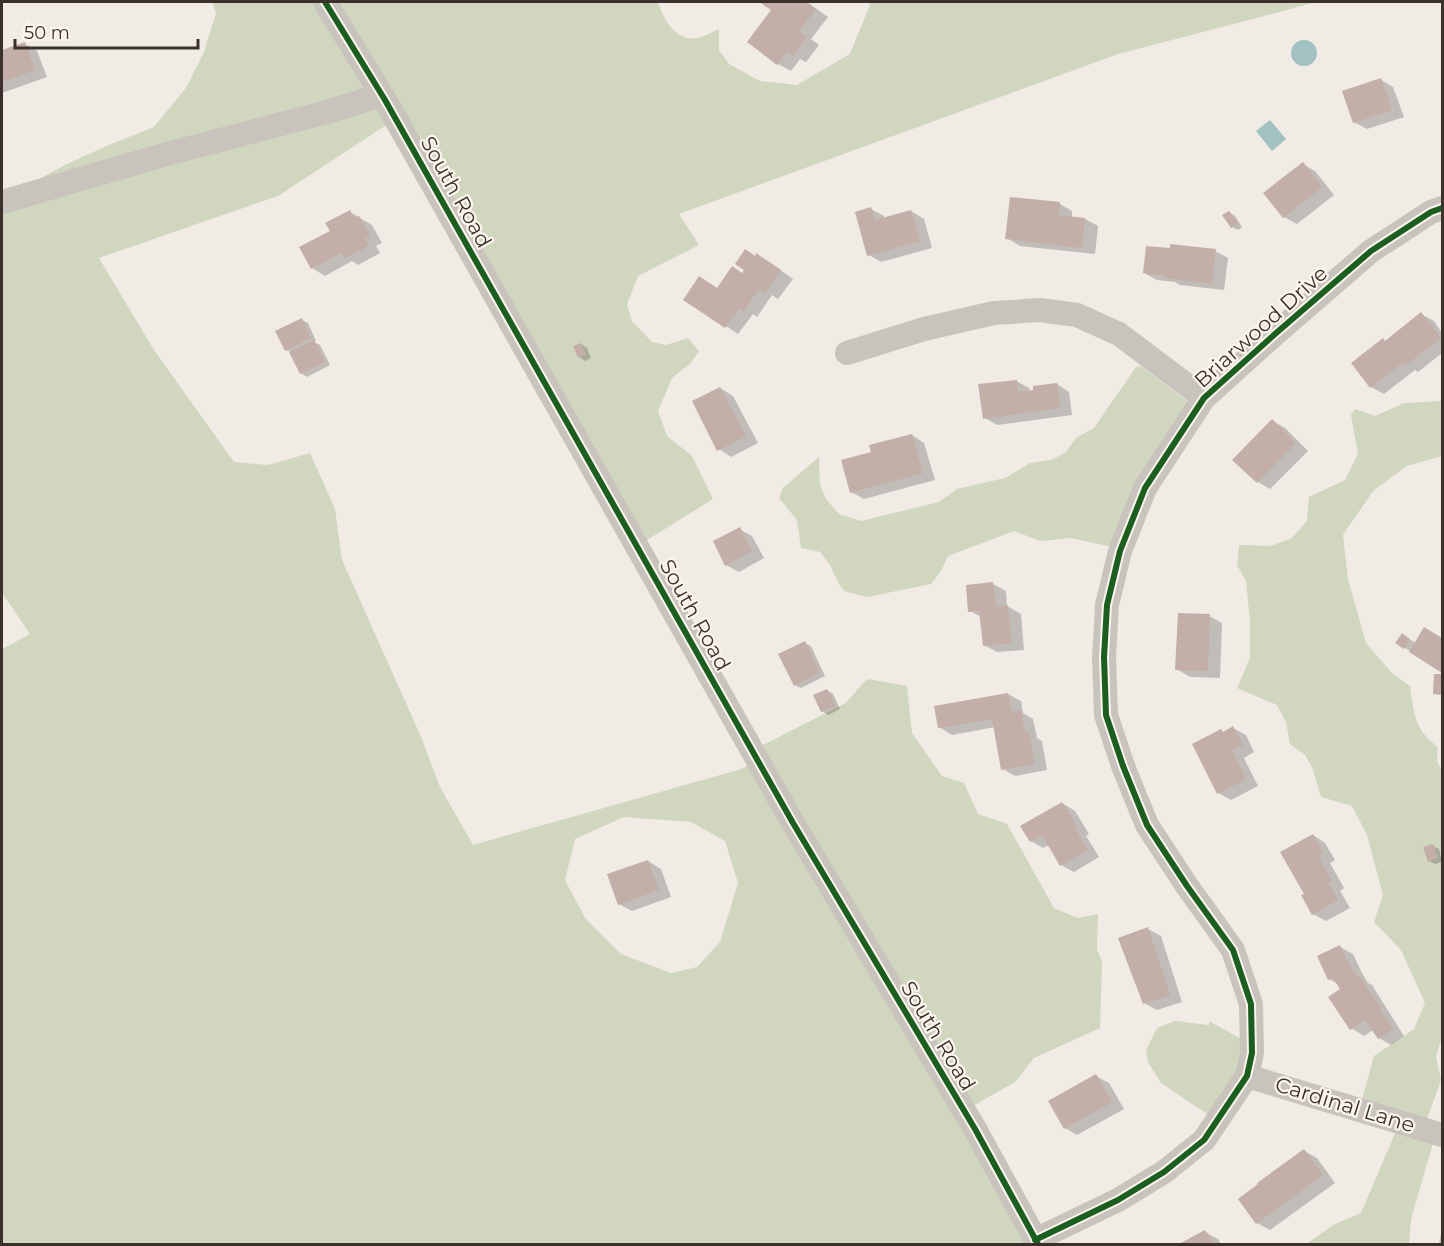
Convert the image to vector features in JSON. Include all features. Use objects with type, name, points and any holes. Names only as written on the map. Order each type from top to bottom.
[{"type":"street","name":"South Road","points":[[325,2],[382,95],[793,823],[975,1130],[1036,1242]]},
{"type":"street","points":[[2,202],[382,95]]},
{"type":"street","name":"Briarwood Drive","points":[[1247,1076],[1252,1053],[1251,1004],[1233,950],[1147,825],[1123,766],[1106,715],[1104,657],[1107,605],[1120,551],[1145,488],[1204,398],[1371,251],[1431,212],[1443,207]]},
{"type":"street","points":[[847,353],[924,329],[982,315],[1040,309],[1077,315],[1119,334],[1204,398]]},
{"type":"street","points":[[1036,1242],[1118,1200],[1164,1172],[1204,1140],[1247,1076]]},
{"type":"street","name":"Cardinal Lane","points":[[1247,1076],[1443,1135]]},
{"type":"green space","points":[[212,2],[658,2],[663,15],[676,33],[689,38],[697,38],[719,29],[719,50],[729,64],[760,81],[797,85],[850,54],[870,5],[869,2],[1316,2],[1118,54],[679,214],[699,245],[638,276],[627,304],[632,321],[652,342],[666,345],[688,338],[699,351],[691,363],[672,378],[658,411],[667,436],[692,456],[713,499],[639,545],[397,118],[278,196],[99,258],[154,350],[234,462],[268,465],[310,453],[335,509],[342,560],[422,739],[440,787],[473,845],[738,770],[757,762],[759,747],[846,703],[868,679],[907,686],[912,733],[942,776],[964,783],[978,814],[1007,824],[1054,908],[1078,918],[1098,914],[1097,949],[1102,962],[1100,1028],[1034,1058],[1015,1082],[971,1107],[1041,1244],[2,1244],[2,649],[30,634],[2,593],[2,199],[67,164],[154,127],[186,88],[204,52],[216,13]],"holes":[[[624,817],[691,822],[725,841],[738,883],[720,942],[697,967],[671,973],[621,954],[585,918],[565,880],[575,839]]]},
{"type":"green space","points":[[1141,366],[1196,408],[1117,548],[1071,538],[1040,541],[1014,531],[948,556],[941,571],[931,584],[867,597],[844,591],[820,552],[801,548],[797,520],[779,498],[783,488],[819,457],[820,485],[826,499],[839,514],[861,521],[939,502],[957,489],[1005,478],[1030,463],[1051,460],[1065,453],[1076,438],[1094,428],[1136,367]]},
{"type":"green space","points":[[1442,401],[1442,456],[1407,466],[1373,491],[1343,535],[1348,579],[1366,643],[1392,673],[1410,686],[1416,720],[1424,734],[1438,747],[1437,761],[1442,771],[1442,1037],[1436,1056],[1441,1080],[1423,1130],[1433,1143],[1411,1219],[1409,1244],[1306,1244],[1335,1224],[1361,1213],[1396,1131],[1360,1107],[1374,1056],[1414,1029],[1425,1003],[1401,950],[1374,922],[1383,895],[1367,835],[1352,806],[1321,797],[1312,767],[1305,755],[1290,744],[1286,722],[1277,705],[1237,688],[1250,658],[1250,622],[1246,581],[1237,565],[1239,545],[1271,546],[1292,538],[1307,521],[1309,497],[1345,480],[1358,454],[1351,415],[1355,409],[1375,416],[1404,403]]},
{"type":"green space","points":[[1175,1021],[1209,1025],[1209,1021],[1252,1045],[1213,1118],[1161,1083],[1148,1062],[1146,1050],[1157,1028]]},
{"type":"water","points":[[1304,40],[1313,44],[1317,53],[1313,62],[1304,66],[1295,62],[1291,53],[1295,44]]},
{"type":"water","points":[[1270,120],[1286,139],[1272,151],[1256,131]]},
{"type":"building","points":[[759,2],[806,2],[816,9],[799,31],[807,37],[793,56],[787,52],[777,65],[747,42],[771,10]]},
{"type":"building","points":[[25,42],[35,70],[2,82],[2,50]]},
{"type":"building","points":[[1381,78],[1392,110],[1353,123],[1342,91]]},
{"type":"building","points":[[1303,162],[1322,187],[1283,218],[1263,193]]},
{"type":"building","points":[[1010,197],[1060,202],[1059,215],[1085,218],[1082,248],[1005,239]]},
{"type":"building","points":[[871,207],[875,220],[911,210],[920,241],[867,256],[855,212]]},
{"type":"building","points":[[350,210],[354,218],[359,216],[370,236],[365,239],[369,246],[344,258],[341,253],[311,269],[299,247],[330,231],[325,223]]},
{"type":"building","points":[[1229,211],[1238,223],[1231,228],[1222,215]]},
{"type":"building","points":[[1170,244],[1216,249],[1212,284],[1143,273],[1146,246],[1170,248]]},
{"type":"building","points":[[745,249],[755,256],[756,253],[781,270],[765,293],[759,289],[744,311],[740,308],[725,328],[683,300],[699,276],[717,288],[732,266],[742,273],[744,270],[735,264]]},
{"type":"building","points":[[1421,312],[1441,338],[1405,366],[1402,363],[1370,388],[1351,363],[1383,338],[1385,341]]},
{"type":"building","points":[[302,318],[311,338],[285,351],[275,331]]},
{"type":"building","points":[[314,340],[325,362],[300,374],[289,352]]},
{"type":"building","points":[[581,343],[586,355],[578,358],[573,346]]},
{"type":"building","points":[[1017,380],[1018,392],[1033,390],[1033,386],[1057,383],[1060,408],[983,419],[978,384]]},
{"type":"building","points":[[720,387],[746,436],[717,451],[692,401]]},
{"type":"building","points":[[1272,419],[1296,443],[1257,483],[1232,460]]},
{"type":"building","points":[[912,434],[923,473],[850,493],[841,460],[871,452],[869,445]]},
{"type":"building","points":[[740,527],[752,551],[725,566],[713,541]]},
{"type":"building","points":[[993,582],[996,607],[1008,605],[1012,643],[983,646],[979,611],[968,612],[966,585]]},
{"type":"building","points":[[1178,613],[1210,614],[1208,671],[1175,670]]},
{"type":"building","points":[[1424,627],[1442,638],[1442,673],[1409,652]]},
{"type":"building","points":[[1402,633],[1410,639],[1404,649],[1395,643]]},
{"type":"building","points":[[805,641],[820,673],[794,686],[778,654]]},
{"type":"building","points":[[1434,674],[1442,674],[1442,695],[1433,694]]},
{"type":"building","points":[[827,689],[836,706],[821,712],[813,695]]},
{"type":"building","points":[[1008,693],[1012,712],[1021,710],[1025,733],[1029,732],[1035,764],[1001,770],[992,719],[938,728],[934,706]]},
{"type":"building","points":[[1233,726],[1243,745],[1232,750],[1246,779],[1217,794],[1192,744],[1221,729],[1223,732]]},
{"type":"building","points":[[1062,802],[1088,850],[1060,866],[1042,835],[1030,842],[1020,826]]},
{"type":"building","points":[[1313,834],[1323,853],[1318,856],[1332,881],[1328,883],[1338,900],[1312,915],[1301,895],[1304,894],[1280,852]]},
{"type":"building","points":[[1433,844],[1438,858],[1428,862],[1423,847]]},
{"type":"building","points":[[648,860],[659,890],[618,905],[607,874]]},
{"type":"building","points":[[1148,927],[1170,995],[1143,1004],[1118,938]]},
{"type":"building","points":[[1340,945],[1349,964],[1382,1009],[1380,1010],[1393,1029],[1378,1039],[1365,1020],[1350,1030],[1328,997],[1340,989],[1333,978],[1328,980],[1317,956]]},
{"type":"building","points":[[1096,1074],[1112,1102],[1064,1129],[1048,1101]]},
{"type":"building","points":[[1304,1149],[1323,1175],[1256,1224],[1238,1199]]},
{"type":"building","points":[[1205,1230],[1214,1244],[1179,1244]]},
{"type":"cycle path","points":[[325,2],[385,100],[793,823],[975,1129],[1038,1244]]},
{"type":"cycle path","points":[[1035,1240],[1118,1200],[1164,1172],[1204,1140],[1247,1076],[1252,1053],[1251,1004],[1233,950],[1147,825],[1123,766],[1106,715],[1104,657],[1107,605],[1120,551],[1145,488],[1204,398],[1371,251],[1431,212],[1442,208]]}]
